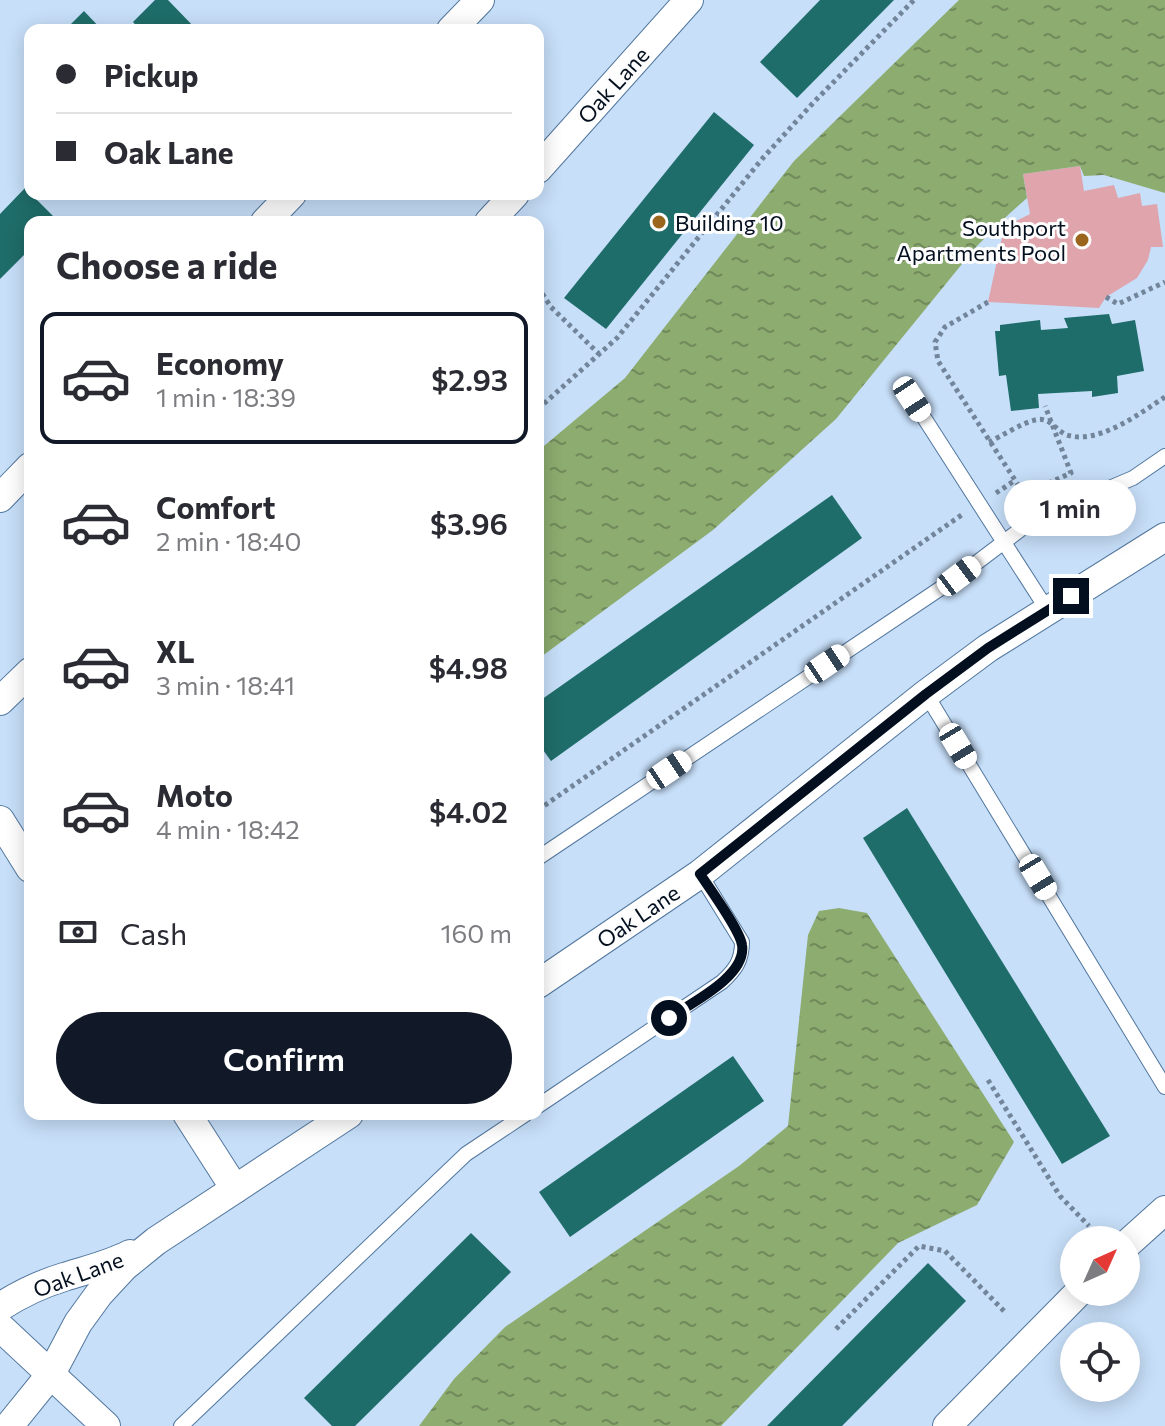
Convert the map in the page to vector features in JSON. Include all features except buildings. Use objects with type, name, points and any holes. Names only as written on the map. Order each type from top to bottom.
[{"type":"street","points":[[457,24],[480,0]]},
{"type":"street","name":"Oak Lane","points":[[544,162],[689,0]]},
{"type":"street","points":[[271,216],[286,200]]},
{"type":"street","points":[[495,216],[509,200]]},
{"type":"street","points":[[0,498],[24,473]]},
{"type":"street","name":"Oak Lane","points":[[544,980],[700,874],[988,648],[1165,537]]},
{"type":"street","points":[[0,701],[24,678]]},
{"type":"street","points":[[0,820],[24,858]]},
{"type":"street","points":[[191,1120],[235,1189]]},
{"type":"street","name":"Oak Lane","points":[[9,1426],[51,1374],[78,1323],[124,1267],[156,1241],[340,1120]]},
{"type":"street","points":[[1140,1232],[1165,1210]]},
{"type":"street","name":"Oak Lane","points":[[0,1307],[34,1288],[116,1261],[156,1241]]},
{"type":"street","points":[[947,1426],[1065,1306]]},
{"type":"street","points":[[0,1327],[106,1426]]},
{"type":"lane","points":[[912,399],[1048,611]]},
{"type":"lane","points":[[544,854],[959,576],[1037,517],[1084,495],[1133,478],[1165,456]]},
{"type":"lane","points":[[926,694],[1165,1087]]},
{"type":"lane","points":[[544,1102],[722,982],[738,965],[742,942],[700,874]]},
{"type":"lane","points":[[181,1426],[466,1154],[517,1120]]},
{"type":"path","points":[[544,404],[617,338],[762,159],[914,0]]},
{"type":"path","points":[[1106,297],[1118,304],[1165,282]]},
{"type":"path","points":[[544,296],[599,354]]},
{"type":"path","points":[[988,302],[945,327],[935,342],[938,361],[1024,494],[1071,473],[1045,406]]},
{"type":"path","points":[[989,442],[1037,419],[1052,422],[1067,435],[1087,436],[1108,432],[1165,397]]},
{"type":"path","points":[[996,493],[1014,481]]},
{"type":"path","points":[[544,806],[963,514]]},
{"type":"path","points":[[988,1080],[1060,1196],[1089,1226]]},
{"type":"path","points":[[836,1329],[919,1246],[945,1251],[1005,1312]]},
{"type":"shaded area","name":"Southport Apartments Pool","points":[[1080,166],[1084,191],[1114,185],[1118,198],[1140,193],[1142,206],[1157,204],[1163,247],[1151,247],[1148,260],[1137,278],[1106,297],[1099,308],[988,302],[1003,233],[1012,223],[1030,214],[1023,174]]},
{"type":"water","points":[[959,0],[1165,0],[1165,193],[1104,175],[1084,176],[1080,166],[1023,174],[1027,198],[975,248],[836,419],[713,530],[544,655],[544,446],[625,378],[794,161]]},
{"type":"water","points":[[839,908],[867,913],[1014,1142],[977,1205],[898,1243],[721,1426],[419,1426],[454,1379],[505,1327],[739,1166],[788,1126],[808,935],[819,911]]},
{"type":"place","name":"Building 10","points":[[659,222]]},
{"type":"place","name":"Southport Apartments Pool","points":[[1082,240]]},
{"type":"route","points":[[669,1018],[732,974],[742,955],[742,942],[737,932],[700,874],[926,694],[988,648],[1071,596]]}]
